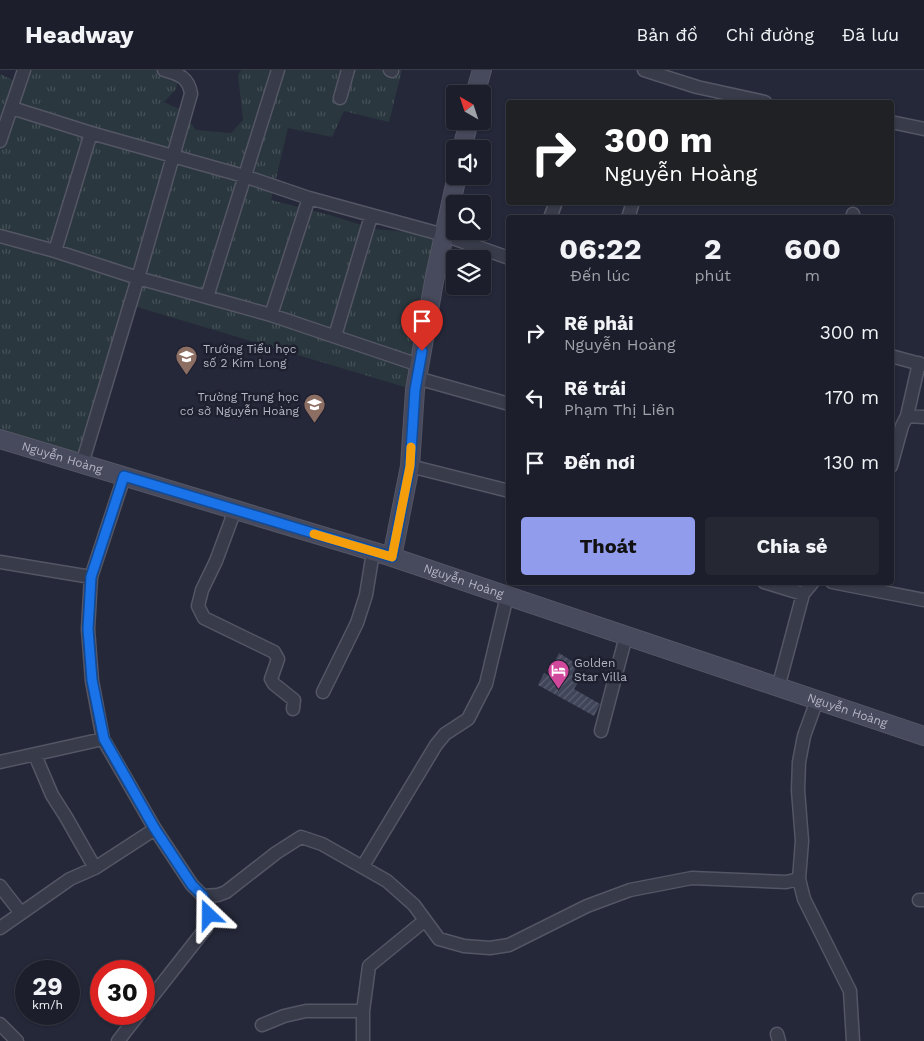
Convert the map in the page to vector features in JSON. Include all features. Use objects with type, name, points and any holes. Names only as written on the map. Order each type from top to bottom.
[{"type":"street","points":[[0,138],[24,70]]},
{"type":"street","points":[[82,464],[190,99],[191,94],[188,83],[181,76],[164,70]]},
{"type":"street","points":[[188,83],[192,70]]},
{"type":"street","points":[[207,297],[278,70]]},
{"type":"street","points":[[340,98],[348,70]]},
{"type":"street","points":[[478,85],[482,70]]},
{"type":"street","points":[[644,70],[697,86],[756,100]]},
{"type":"street","points":[[12,108],[172,157],[244,176],[309,198],[444,235],[506,257]]},
{"type":"street","points":[[894,123],[924,129]]},
{"type":"street","points":[[55,251],[91,133]]},
{"type":"street","points":[[392,557],[410,466],[418,372],[435,276],[454,185]]},
{"type":"street","points":[[271,315],[309,198]]},
{"type":"street","points":[[335,336],[371,216]]},
{"type":"street","points":[[0,236],[55,251],[138,278],[271,315],[335,336],[418,372],[506,403]]},
{"type":"street","points":[[894,357],[922,364],[894,455]]},
{"type":"street","points":[[907,416],[924,418]]},
{"type":"street","name":"Nguyễn Hoàng","points":[[0,439],[392,557],[924,736]]},
{"type":"street","points":[[410,466],[506,490]]},
{"type":"street","points":[[124,476],[91,577],[88,629],[89,660],[104,739],[155,829],[192,885],[203,896],[209,915],[206,928],[155,993]]},
{"type":"street","points":[[235,510],[216,561],[202,590],[198,606],[204,618],[274,652],[278,659],[271,679],[274,684],[294,700],[293,708]]},
{"type":"street","points":[[323,692],[358,623],[366,595],[373,552]]},
{"type":"street","points":[[0,562],[91,577]]},
{"type":"street","points":[[774,585],[803,594]]},
{"type":"street","points":[[778,688],[803,594],[811,585]]},
{"type":"street","points":[[863,585],[924,600]]},
{"type":"street","points":[[362,866],[436,745],[445,734],[468,720],[486,684],[507,596]]},
{"type":"street","points":[[601,731],[626,636]]},
{"type":"street","points":[[817,700],[804,736],[799,762],[798,790],[802,842],[799,879],[804,900],[850,991],[853,1041]]},
{"type":"street","points":[[0,762],[104,739]]},
{"type":"street","points":[[35,755],[49,789],[94,868]]},
{"type":"street","points":[[0,928],[70,879],[94,868],[155,829]]},
{"type":"street","points":[[203,896],[218,895],[226,892],[276,853],[301,838],[322,844],[387,881],[414,905],[439,939],[464,946],[500,946],[509,945],[587,906],[630,890],[692,878],[786,882],[799,879]]},
{"type":"street","points":[[0,886],[21,913]]},
{"type":"street","points":[[363,1041],[363,1011],[369,966],[424,921]]},
{"type":"street","points":[[262,1024],[306,1011],[363,1011]]},
{"type":"street","points":[[0,1024],[17,1041]]},
{"type":"street","points":[[118,1041],[130,1025]]},
{"type":"green space","points":[[27,70],[180,70],[176,89],[164,102],[181,110],[196,130],[231,133],[243,120],[238,75],[241,70],[402,70],[389,122],[344,111],[332,137],[288,128],[271,200],[330,215],[374,229],[444,235],[415,390],[127,304],[82,456],[0,432],[0,74],[19,83]]},
{"type":"building","points":[[559,653],[578,665],[574,671],[582,676],[574,689],[600,704],[594,716],[538,685],[544,673],[553,678],[561,664],[555,661]]},
{"type":"slow traffic","points":[[314,534],[392,557],[410,466],[411,447]]},
{"type":"place","name":"Trường Tiểu học số 2 Kim Long","points":[[187,375]]},
{"type":"place","name":"Trường Trung học cơ sở Nguyễn Hoàng","points":[[315,423]]},
{"type":"place","name":"Golden Star Villa","points":[[558,689]]},
{"type":"route","points":[[209,915],[203,896],[192,885],[155,829],[104,739],[92,680],[88,629],[91,577],[124,476],[392,557],[410,466],[415,390],[422,351]]}]
